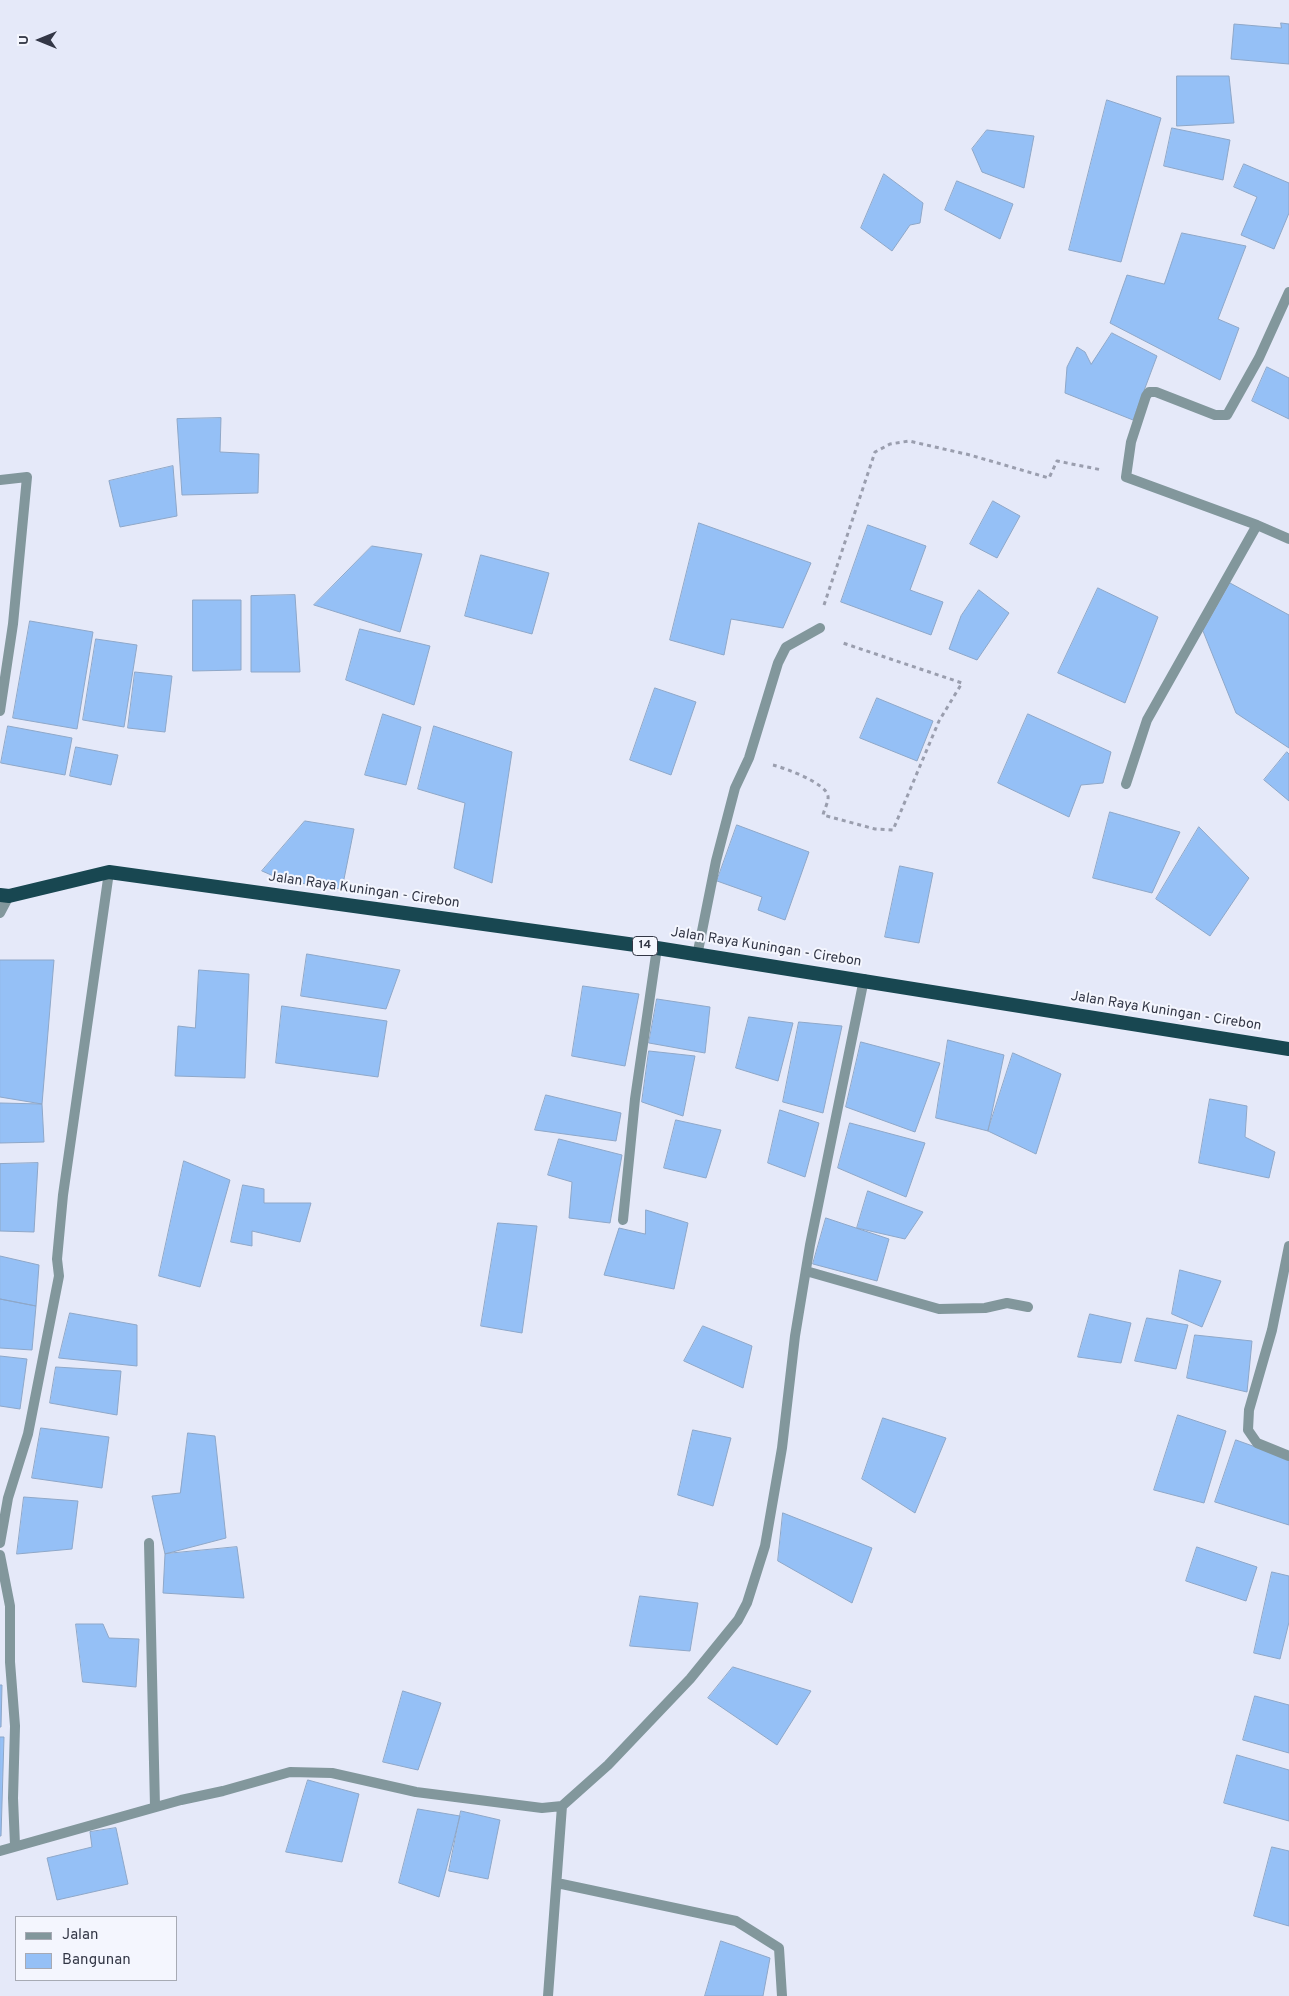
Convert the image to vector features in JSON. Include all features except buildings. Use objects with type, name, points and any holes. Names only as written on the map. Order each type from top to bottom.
[{"type":"highway","name":"Jalan Raya Kuningan - Cirebon","points":[[4,896],[109,872],[657,948],[697,956],[864,980],[1289,1048]]},
{"type":"street","points":[[1289,292],[1259,358],[1227,415],[1215,415],[1156,392],[1149,392],[1131,442],[1126,477],[1257,525],[1289,539]]},
{"type":"street","points":[[0,480],[28,477],[13,624],[0,711]]},
{"type":"street","points":[[1126,784],[1147,720],[1257,525]]},
{"type":"street","points":[[697,956],[716,861],[735,788],[749,758],[778,663],[786,647],[820,628]]},
{"type":"street","points":[[0,1543],[8,1498],[28,1434],[58,1276],[57,1259],[63,1196],[109,872]]},
{"type":"street","points":[[0,913],[4,896]]},
{"type":"street","points":[[623,1220],[635,1099],[657,948]]},
{"type":"street","points":[[0,1850],[155,1807],[223,1792],[290,1772],[332,1773],[416,1792],[542,1808],[562,1806],[608,1765],[690,1679],[738,1620],[747,1603],[766,1546],[782,1448],[795,1336],[806,1271],[864,980]]},
{"type":"street","points":[[1289,1246],[1272,1330],[1249,1410],[1248,1430],[1258,1443],[1289,1456]]},
{"type":"street","points":[[806,1271],[939,1309],[985,1308],[1007,1303],[1028,1307]]},
{"type":"street","points":[[149,1542],[155,1807]]},
{"type":"street","points":[[0,1555],[10,1606],[10,1662],[15,1726],[13,1798],[15,1845]]},
{"type":"street","points":[[548,1996],[562,1806]]},
{"type":"street","points":[[557,1883],[736,1921],[779,1948],[782,1996]]},
{"type":"path","points":[[784,768],[825,789],[828,796],[823,815],[875,829],[893,830],[939,721],[962,683],[829,639],[820,628],[821,614],[875,452],[890,444],[909,441],[1049,478],[1057,461],[1090,466],[1126,477]]}]
